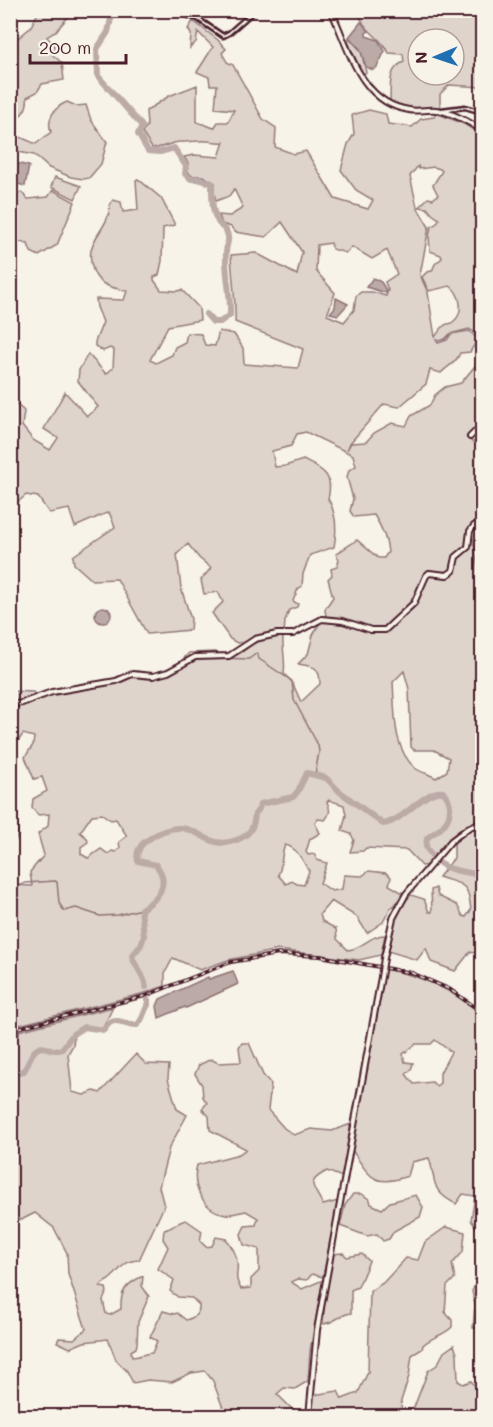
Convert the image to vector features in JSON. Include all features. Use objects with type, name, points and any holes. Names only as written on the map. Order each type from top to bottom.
[{"type":"street","points":[[170,10],[198,19],[223,36],[255,10]]},
{"type":"street","points":[[330,10],[358,72],[369,89],[389,104],[402,109],[439,111],[465,107],[483,112]]},
{"type":"street","points":[[439,111],[466,120],[483,130]]},
{"type":"street","points":[[470,437],[483,425]]},
{"type":"street","points":[[10,705],[52,692],[119,680],[132,674],[150,677],[160,675],[195,657],[229,656],[255,639],[298,632],[322,619],[343,621],[371,630],[385,630],[414,603],[429,573],[447,575],[453,571],[457,555],[468,547],[469,533],[474,526],[483,521]]},
{"type":"street","points":[[309,1416],[316,1330],[390,928],[406,894],[442,850],[462,832],[483,822]]},
{"type":"street","points":[[10,1407],[21,1416]]},
{"type":"shaded area","points":[[39,11],[90,11],[86,17],[69,16],[56,31],[47,37],[56,47],[52,54],[62,63],[64,80],[42,84],[37,92],[27,97],[25,109],[11,124],[11,44],[30,28]]},
{"type":"shaded area","points":[[356,11],[482,11],[482,87],[466,86],[466,27],[406,27],[406,87],[447,87],[440,94],[440,107],[420,111],[390,102],[392,74],[404,62],[403,54],[389,53]]},
{"type":"shaded area","points":[[193,21],[226,49],[222,53],[227,62],[233,65],[263,119],[276,128],[275,147],[294,154],[306,151],[335,199],[368,209],[373,200],[356,190],[341,170],[348,144],[354,134],[352,115],[369,110],[386,114],[388,124],[412,127],[421,119],[434,117],[436,113],[464,124],[482,136],[482,337],[469,329],[450,334],[445,339],[438,341],[436,339],[438,343],[447,340],[451,334],[469,331],[478,339],[470,352],[460,353],[454,362],[441,373],[430,370],[426,384],[399,407],[384,404],[350,443],[347,450],[351,443],[366,442],[374,433],[392,423],[406,426],[411,416],[430,405],[435,395],[445,387],[461,383],[475,366],[482,364],[482,423],[469,436],[472,442],[477,441],[482,445],[482,534],[476,527],[472,532],[478,566],[482,572],[482,817],[454,835],[428,865],[422,866],[407,850],[366,848],[363,851],[350,852],[354,840],[351,834],[342,831],[346,815],[344,805],[329,800],[327,802],[329,814],[325,820],[318,819],[315,823],[320,833],[310,839],[306,852],[308,855],[314,854],[317,860],[327,863],[320,883],[332,891],[342,889],[344,875],[362,876],[369,871],[386,873],[391,877],[389,885],[403,893],[391,907],[383,922],[367,933],[357,917],[331,901],[320,914],[322,921],[336,929],[337,939],[348,950],[375,937],[385,935],[381,955],[359,960],[278,950],[228,960],[200,970],[173,958],[165,973],[165,986],[11,1027],[11,885],[32,886],[30,872],[44,855],[38,834],[48,826],[49,814],[38,815],[32,808],[33,799],[47,791],[42,777],[34,779],[25,757],[33,745],[34,737],[23,734],[19,740],[11,744],[11,691],[33,692],[38,698],[115,683],[134,675],[160,677],[196,659],[229,658],[264,638],[283,637],[284,674],[292,682],[301,702],[320,684],[319,674],[315,668],[298,664],[308,654],[313,635],[321,621],[378,632],[393,627],[374,629],[343,619],[326,617],[325,609],[333,597],[328,579],[332,575],[331,569],[337,567],[339,560],[336,554],[357,540],[378,558],[384,558],[388,552],[383,533],[374,515],[354,517],[350,511],[353,499],[347,477],[349,470],[356,466],[353,455],[306,432],[297,434],[291,446],[272,451],[275,467],[303,460],[325,474],[329,484],[328,499],[335,517],[335,541],[334,547],[310,555],[303,574],[302,586],[298,589],[293,601],[298,604],[297,607],[289,610],[284,633],[237,643],[230,639],[212,613],[223,602],[218,592],[204,594],[201,580],[211,568],[188,544],[177,554],[181,588],[191,619],[190,630],[147,634],[117,579],[92,580],[74,564],[73,556],[115,527],[109,512],[75,527],[69,509],[49,513],[38,497],[26,495],[11,508],[11,399],[24,411],[22,426],[33,440],[50,450],[58,438],[44,429],[65,392],[87,416],[98,407],[78,381],[79,370],[88,354],[106,374],[113,368],[114,350],[110,348],[103,351],[95,346],[103,322],[96,299],[124,300],[127,291],[104,284],[99,280],[93,270],[91,250],[106,221],[113,200],[121,202],[123,212],[138,210],[136,180],[138,179],[161,198],[175,225],[163,228],[162,261],[159,275],[154,277],[154,280],[161,290],[182,290],[199,308],[200,320],[168,326],[150,360],[156,363],[172,355],[175,347],[185,342],[187,333],[201,334],[205,345],[215,346],[219,331],[234,334],[243,348],[244,364],[298,368],[303,349],[235,322],[231,255],[256,253],[297,275],[302,252],[282,222],[266,237],[235,232],[231,227],[222,224],[219,215],[230,216],[243,208],[234,189],[229,196],[216,201],[215,183],[203,176],[192,176],[188,172],[188,163],[184,157],[194,155],[219,157],[224,142],[180,142],[152,148],[142,133],[147,126],[146,111],[169,96],[197,85],[197,122],[214,128],[218,122],[228,122],[234,110],[215,108],[217,85],[210,85],[209,77],[197,72],[213,47],[198,32],[196,42],[190,48],[191,34],[188,29]],"holes":[[[418,166],[419,169],[434,167],[442,171],[433,185],[438,195],[433,199],[428,198],[419,207],[427,208],[439,219],[431,227],[430,251],[441,255],[442,258],[435,264],[432,271],[422,277],[429,291],[450,286],[459,298],[460,308],[457,317],[444,326],[435,337],[428,293],[420,275],[429,227],[417,207],[410,176]],[[331,243],[332,249],[346,253],[352,247],[372,259],[387,250],[397,274],[385,282],[388,290],[386,296],[361,292],[356,296],[354,310],[344,322],[327,315],[335,293],[316,271],[317,245]],[[404,671],[409,689],[411,747],[414,750],[434,750],[449,758],[447,771],[436,778],[415,768],[402,750],[396,728],[393,682]],[[102,814],[111,820],[116,819],[127,836],[119,842],[120,848],[116,852],[112,851],[108,854],[101,849],[88,858],[81,854],[81,847],[88,842],[80,832],[92,815]],[[285,845],[299,855],[309,871],[304,885],[292,881],[286,884],[278,875]]]},
{"type":"shaded area","points":[[361,22],[369,31],[366,36],[378,40],[385,51],[373,70],[366,67],[360,49],[349,37]]},
{"type":"shaded area","points":[[349,38],[361,51],[366,72],[362,76],[347,40]]},
{"type":"shaded area","points":[[67,102],[76,106],[86,105],[91,120],[107,142],[101,164],[89,178],[71,177],[49,168],[34,155],[19,152],[16,147],[11,147],[11,139],[20,137],[36,144],[51,132],[50,122],[53,114]]},
{"type":"shaded area","points":[[11,162],[29,166],[25,186],[18,184],[11,189]]},
{"type":"shaded area","points":[[55,177],[81,186],[75,199],[51,187]]},
{"type":"shaded area","points":[[53,190],[75,202],[57,245],[39,256],[31,252],[28,244],[20,242],[11,249],[11,207],[15,196],[21,192],[28,199],[48,197]]},
{"type":"shaded area","points":[[373,278],[381,282],[386,293],[366,287]]},
{"type":"shaded area","points":[[336,298],[348,304],[338,315],[330,313],[335,307]]},
{"type":"shaded area","points":[[103,607],[109,609],[111,615],[109,621],[103,623],[97,621],[95,615],[97,609]]},
{"type":"shaded area","points":[[11,801],[14,803],[12,816],[17,820],[18,835],[12,846],[15,875],[11,879]]},
{"type":"shaded area","points":[[482,827],[482,954],[470,952],[455,971],[431,962],[426,948],[417,960],[388,951],[398,914],[411,895],[424,899],[429,912],[432,912],[431,890],[436,888],[438,896],[457,905],[466,917],[471,910],[464,886],[439,877],[454,858],[454,841]]},
{"type":"shaded area","points":[[385,969],[437,985],[460,998],[482,1015],[482,1230],[477,1229],[471,1220],[475,1196],[463,1194],[456,1204],[447,1199],[435,1185],[429,1158],[412,1162],[408,1176],[387,1181],[374,1178],[368,1173],[352,1150]],"holes":[[[435,1040],[451,1052],[440,1073],[440,1083],[436,1086],[432,1082],[414,1084],[406,1074],[411,1070],[413,1063],[405,1062],[403,1054],[416,1044],[431,1044]]]},
{"type":"shaded area","points":[[233,971],[238,984],[159,1018],[157,1006],[160,999],[208,977],[209,979]]},
{"type":"shaded area","points":[[113,1007],[103,1028],[82,1027],[75,1031],[73,1045],[68,1054],[72,1092],[84,1095],[94,1091],[100,1093],[136,1054],[146,1064],[169,1065],[168,1079],[177,1109],[187,1115],[169,1148],[159,1187],[164,1206],[139,1260],[126,1264],[100,1287],[106,1288],[107,1292],[103,1300],[106,1314],[110,1315],[121,1309],[125,1289],[143,1276],[142,1286],[149,1296],[138,1322],[137,1344],[136,1348],[131,1351],[132,1357],[152,1353],[157,1341],[150,1337],[163,1311],[177,1313],[186,1320],[194,1317],[199,1311],[199,1305],[192,1298],[178,1297],[170,1291],[174,1280],[158,1269],[168,1247],[163,1239],[164,1230],[186,1220],[202,1231],[200,1241],[206,1247],[212,1246],[216,1237],[226,1239],[236,1255],[237,1278],[241,1289],[251,1288],[251,1279],[259,1271],[259,1249],[244,1245],[241,1234],[245,1226],[256,1225],[258,1218],[246,1211],[233,1214],[218,1212],[205,1203],[197,1189],[197,1165],[239,1154],[246,1149],[210,1130],[209,1116],[202,1109],[207,1103],[203,1097],[202,1085],[195,1074],[199,1065],[211,1059],[218,1063],[241,1062],[239,1047],[242,1043],[249,1043],[263,1075],[271,1084],[268,1110],[284,1128],[294,1135],[311,1129],[332,1131],[351,1124],[342,1177],[327,1171],[313,1182],[314,1189],[323,1205],[338,1201],[323,1277],[312,1274],[307,1280],[298,1279],[291,1282],[302,1289],[323,1280],[310,1351],[308,1381],[295,1389],[284,1388],[277,1394],[292,1409],[306,1416],[242,1416],[237,1411],[226,1416],[213,1381],[205,1371],[191,1373],[172,1382],[148,1380],[133,1383],[127,1371],[116,1360],[108,1339],[84,1342],[70,1348],[57,1342],[59,1338],[74,1339],[86,1329],[68,1274],[67,1253],[54,1228],[35,1213],[23,1219],[11,1221],[11,1043],[19,1036],[19,1031]]},
{"type":"shaded area","points":[[353,1194],[362,1194],[370,1200],[371,1204],[382,1209],[390,1202],[416,1195],[423,1207],[420,1217],[394,1231],[389,1239],[383,1241],[377,1234],[367,1236],[340,1226],[345,1205]]},
{"type":"shaded area","points":[[446,1227],[465,1232],[463,1252],[452,1264],[455,1278],[447,1286],[445,1312],[452,1320],[452,1327],[427,1342],[422,1349],[412,1355],[409,1376],[401,1401],[402,1416],[312,1416],[313,1395],[338,1391],[342,1399],[358,1393],[368,1372],[370,1291],[383,1283],[406,1258],[418,1260],[425,1242]]},
{"type":"shaded area","points":[[343,1253],[347,1257],[362,1254],[369,1261],[358,1287],[351,1290],[351,1313],[323,1324],[332,1254]]},
{"type":"shaded area","points":[[482,1271],[482,1322],[478,1328],[473,1328],[475,1305],[472,1291]]},
{"type":"shaded area","points":[[454,1345],[457,1354],[458,1381],[463,1384],[471,1381],[476,1387],[482,1388],[482,1416],[413,1416],[413,1410],[428,1371],[437,1365],[444,1352]]},
{"type":"waterway","points":[[113,10],[108,32],[97,49],[98,76],[142,126],[138,134],[148,151],[160,152],[174,148],[186,166],[185,174],[191,179],[212,183],[212,203],[215,216],[226,230],[228,237],[226,261],[230,315],[220,322],[213,322],[206,314]]},
{"type":"waterway","points":[[158,673],[178,664],[189,653],[216,652],[218,654]]},
{"type":"waterway","points":[[220,658],[249,659],[257,653],[259,659],[292,681],[294,700],[318,745],[315,774]]},
{"type":"waterway","points":[[137,671],[145,673]]},
{"type":"waterway","points":[[146,987],[132,956],[141,945],[144,936],[141,909],[157,896],[162,878],[156,865],[138,861],[138,852],[142,845],[150,838],[176,828],[189,830],[221,843],[239,839],[251,829],[260,804],[293,797],[307,773],[326,778],[339,791],[383,824],[399,817],[429,795],[443,792],[450,804],[448,819],[442,827],[427,838],[426,847],[444,866],[482,875]]},
{"type":"waterway","points":[[10,890],[25,883],[55,881],[59,903],[64,911],[76,908],[100,916],[118,915],[141,909]]},
{"type":"waterway","points":[[10,1074],[24,1071],[32,1054],[38,1048],[62,1049],[73,1034],[84,1027],[104,1030],[114,1021],[137,1025],[148,1005],[148,1000]]},
{"type":"railway","points":[[10,1030],[145,996],[231,962],[279,954],[320,956],[412,973],[449,989],[482,1012]]}]
